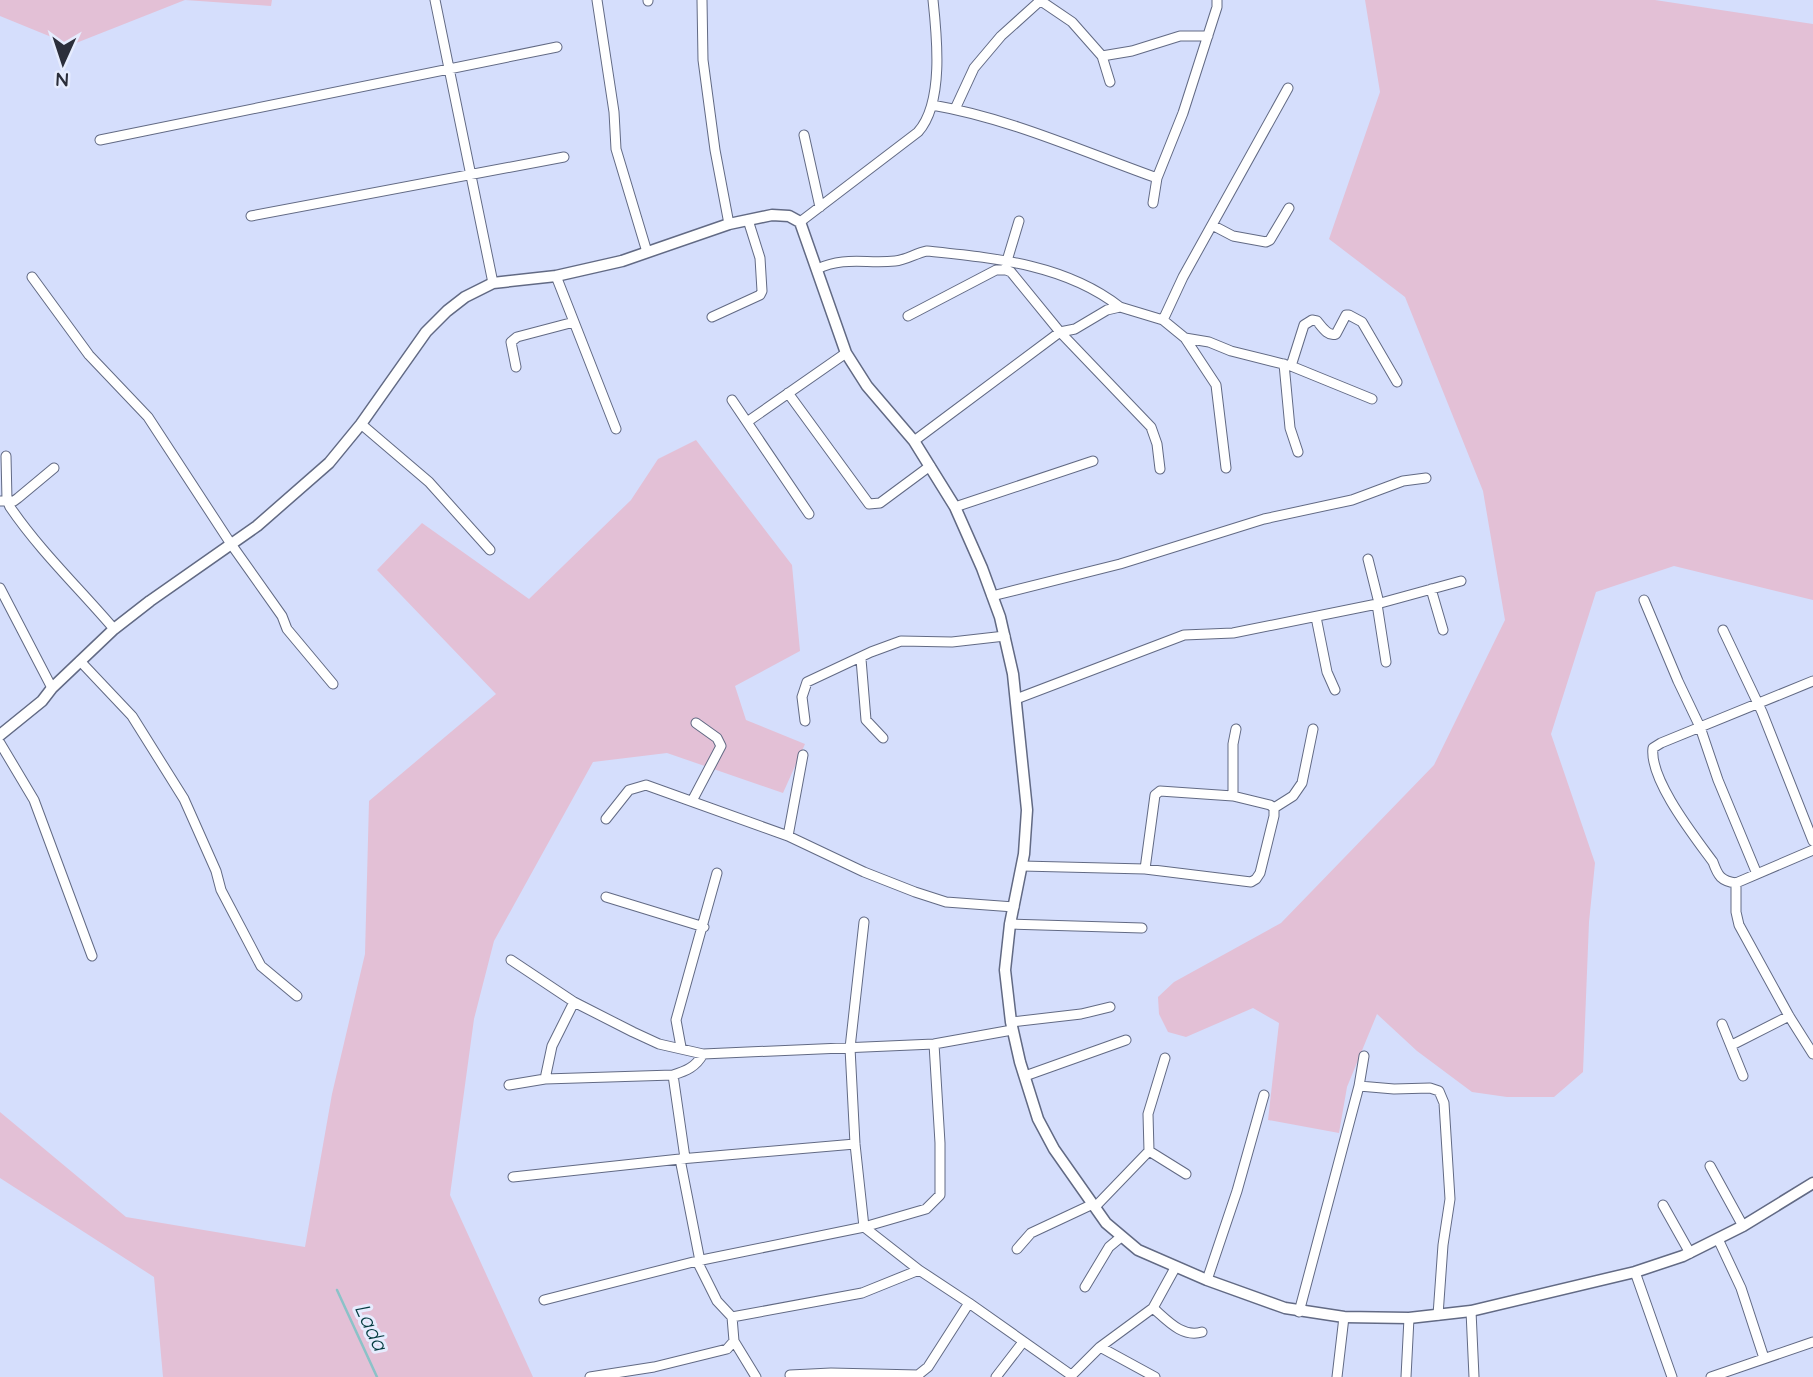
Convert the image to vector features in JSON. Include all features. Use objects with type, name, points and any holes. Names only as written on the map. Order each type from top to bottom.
[{"type":"street","points":[[435,0],[493,283]]},
{"type":"street","points":[[597,0],[614,112],[616,149],[647,252]]},
{"type":"street","points":[[702,0],[703,60],[715,150],[729,224]]},
{"type":"street","points":[[800,222],[918,132],[927,121],[932,105],[937,36],[933,0]]},
{"type":"street","points":[[955,109],[974,68],[1002,36],[1041,0],[1072,22],[1101,56],[1110,82]]},
{"type":"street","points":[[1153,202],[1157,178],[1183,113],[1217,0]]},
{"type":"street","points":[[1101,56],[1132,51],[1180,36],[1208,36]]},
{"type":"street","points":[[100,140],[557,47]]},
{"type":"street","points":[[1163,320],[1183,277],[1287,88]]},
{"type":"street","points":[[932,105],[955,109],[1157,178]]},
{"type":"street","points":[[804,135],[820,206]]},
{"type":"street","points":[[251,216],[564,157]]},
{"type":"street","points":[[1212,225],[1233,236],[1266,243],[1289,208]]},
{"type":"street","points":[[0,736],[42,701],[52,688],[114,629],[292,497],[329,463],[361,424],[426,332],[465,297],[493,283],[556,276],[622,261],[729,224],[772,215],[789,216],[800,222],[846,353],[867,386],[914,441],[955,507],[992,596],[1005,636],[1016,699],[1027,810],[1005,970],[1012,1026],[1038,1118],[1054,1149],[1106,1223],[1138,1251],[1175,1268],[1299,1312],[1344,1317],[1409,1318],[1471,1311],[1635,1272],[1690,1254],[1743,1226],[1813,1183]]},
{"type":"street","points":[[712,317],[760,295],[762,291],[760,258],[748,220]]},
{"type":"street","points":[[908,316],[1006,264],[1019,221]]},
{"type":"street","points":[[817,269],[832,262],[897,261],[927,251],[1053,272],[1106,296],[1119,307],[1163,320],[1185,338],[1216,384],[1226,468]]},
{"type":"street","points":[[1006,264],[1060,332],[1151,427],[1157,444],[1160,468]]},
{"type":"street","points":[[556,276],[616,429]]},
{"type":"street","points":[[32,277],[89,355],[148,417],[282,616],[287,629],[333,684]]},
{"type":"street","points":[[914,441],[1060,332],[1075,329],[1107,310],[1119,307]]},
{"type":"street","points":[[1298,452],[1290,428],[1287,365],[1304,325],[1308,322],[1317,321],[1334,336],[1346,315],[1362,322],[1397,382]]},
{"type":"street","points":[[516,367],[511,342],[517,337],[574,322]]},
{"type":"street","points":[[1185,338],[1209,342],[1231,351],[1287,365],[1372,399]]},
{"type":"street","points":[[747,422],[846,353]]},
{"type":"street","points":[[788,393],[869,504],[880,503],[930,466]]},
{"type":"street","points":[[732,400],[809,514]]},
{"type":"street","points":[[361,424],[429,482],[490,550]]},
{"type":"street","points":[[6,456],[4,501],[27,533],[114,629]]},
{"type":"street","points":[[955,507],[1093,461]]},
{"type":"street","points":[[4,501],[14,501],[54,468]]},
{"type":"street","points":[[992,596],[1120,564],[1264,519],[1352,500],[1403,481],[1426,478]]},
{"type":"street","points":[[1368,559],[1378,603],[1386,662]]},
{"type":"street","points":[[1016,699],[1184,635],[1233,633],[1316,617],[1461,581]]},
{"type":"street","points":[[0,588],[52,688]]},
{"type":"street","points":[[1431,589],[1443,630]]},
{"type":"street","points":[[1644,600],[1700,727],[1718,780],[1757,874]]},
{"type":"street","points":[[1316,617],[1326,672],[1335,690]]},
{"type":"street","points":[[1723,630],[1758,704],[1813,841]]},
{"type":"street","points":[[805,721],[802,697],[807,682],[871,652],[901,641],[952,642],[1005,636]]},
{"type":"street","points":[[861,659],[866,720],[883,738]]},
{"type":"street","points":[[80,661],[132,716],[184,799],[216,871],[221,890],[261,966],[298,996]]},
{"type":"street","points":[[1813,681],[1661,743],[1653,748],[1651,758],[1664,787],[1713,862],[1718,876],[1725,881],[1736,884],[1813,850]]},
{"type":"street","points":[[692,801],[721,746],[717,738],[696,723]]},
{"type":"street","points":[[1233,796],[1233,744],[1236,729]]},
{"type":"street","points":[[1274,808],[1293,796],[1302,783],[1313,729]]},
{"type":"street","points":[[0,743],[34,800],[92,956]]},
{"type":"street","points":[[788,836],[803,755]]},
{"type":"street","points":[[606,819],[629,790],[646,785],[788,836],[864,872],[946,902],[1014,908]]},
{"type":"street","points":[[1021,866],[1145,869],[1251,882],[1260,873],[1274,808],[1270,804],[1233,796],[1167,790],[1155,794],[1145,869]]},
{"type":"street","points":[[681,1047],[677,1020],[717,873]]},
{"type":"street","points":[[1736,884],[1739,925],[1813,1054]]},
{"type":"street","points":[[606,897],[704,927]]},
{"type":"street","points":[[864,922],[850,1048],[855,1144],[864,1227],[919,1270],[970,1303],[1071,1376],[1100,1347],[1153,1308],[1175,1268]]},
{"type":"street","points":[[1010,924],[1142,928]]},
{"type":"street","points":[[512,960],[574,1002],[659,1044],[703,1054],[934,1044],[1110,1007]]},
{"type":"street","points":[[545,1079],[552,1046],[574,1002]]},
{"type":"street","points":[[1732,1045],[1789,1016]]},
{"type":"street","points":[[1722,1024],[1743,1076]]},
{"type":"street","points":[[1025,1076],[1126,1040]]},
{"type":"street","points":[[544,1300],[698,1261],[864,1227],[926,1209],[940,1195],[934,1044]]},
{"type":"street","points":[[509,1085],[545,1079],[673,1075],[698,1063],[703,1054]]},
{"type":"street","points":[[1299,1312],[1359,1086],[1364,1056]]},
{"type":"street","points":[[1017,1249],[1031,1233],[1094,1206],[1149,1151],[1148,1114],[1165,1058]]},
{"type":"street","points":[[673,1075],[698,1261],[717,1301],[732,1317],[734,1341],[756,1377]]},
{"type":"street","points":[[1359,1086],[1430,1088],[1439,1091],[1444,1103],[1450,1199],[1443,1245],[1438,1315]]},
{"type":"street","points":[[1207,1280],[1237,1191],[1264,1095]]},
{"type":"street","points":[[513,1177],[683,1158],[855,1144]]},
{"type":"street","points":[[1149,1151],[1186,1174]]},
{"type":"street","points":[[1710,1166],[1743,1226]]},
{"type":"street","points":[[1663,1205],[1690,1254]]},
{"type":"street","points":[[1086,1287],[1109,1247],[1121,1237]]},
{"type":"street","points":[[1718,1239],[1741,1288],[1764,1358]]},
{"type":"street","points":[[732,1317],[862,1293],[919,1270]]},
{"type":"street","points":[[1635,1272],[1672,1377]]},
{"type":"street","points":[[790,1375],[831,1373],[918,1376],[928,1367],[970,1303]]},
{"type":"street","points":[[1153,1308],[1184,1333],[1195,1335],[1202,1332]]},
{"type":"street","points":[[1471,1311],[1475,1377]]},
{"type":"street","points":[[1337,1377],[1344,1317]]},
{"type":"street","points":[[1406,1377],[1409,1318]]},
{"type":"street","points":[[590,1377],[655,1372],[727,1349],[734,1341]]},
{"type":"street","points":[[996,1377],[1023,1342]]},
{"type":"street","points":[[1712,1377],[1740,1372],[1764,1358],[1813,1342]]},
{"type":"street","points":[[1100,1347],[1154,1377]]},
{"type":"shaded area","points":[[0,0],[185,0],[71,45],[0,16]]},
{"type":"shaded area","points":[[185,0],[272,0],[271,6]]},
{"type":"shaded area","points":[[1365,0],[1655,0],[1813,24],[1813,600],[1674,566],[1596,592],[1551,734],[1595,863],[1589,922],[1583,1072],[1554,1097],[1507,1097],[1472,1092],[1417,1051],[1377,1014],[1347,1087],[1339,1133],[1268,1120],[1279,1023],[1253,1008],[1186,1037],[1168,1032],[1159,1014],[1158,997],[1174,982],[1281,923],[1434,765],[1505,620],[1483,491],[1405,297],[1329,239],[1380,92]]},
{"type":"shaded area","points":[[696,440],[792,565],[800,651],[735,686],[746,720],[805,744],[783,793],[667,753],[593,762],[494,941],[474,1019],[450,1195],[533,1377],[163,1377],[154,1277],[0,1178],[0,1112],[126,1217],[305,1247],[332,1094],[365,954],[369,801],[496,694],[377,570],[422,523],[529,599],[631,500],[658,459]]},
{"type":"waterway","name":"Lada","points":[[337,1290],[377,1377]]}]
